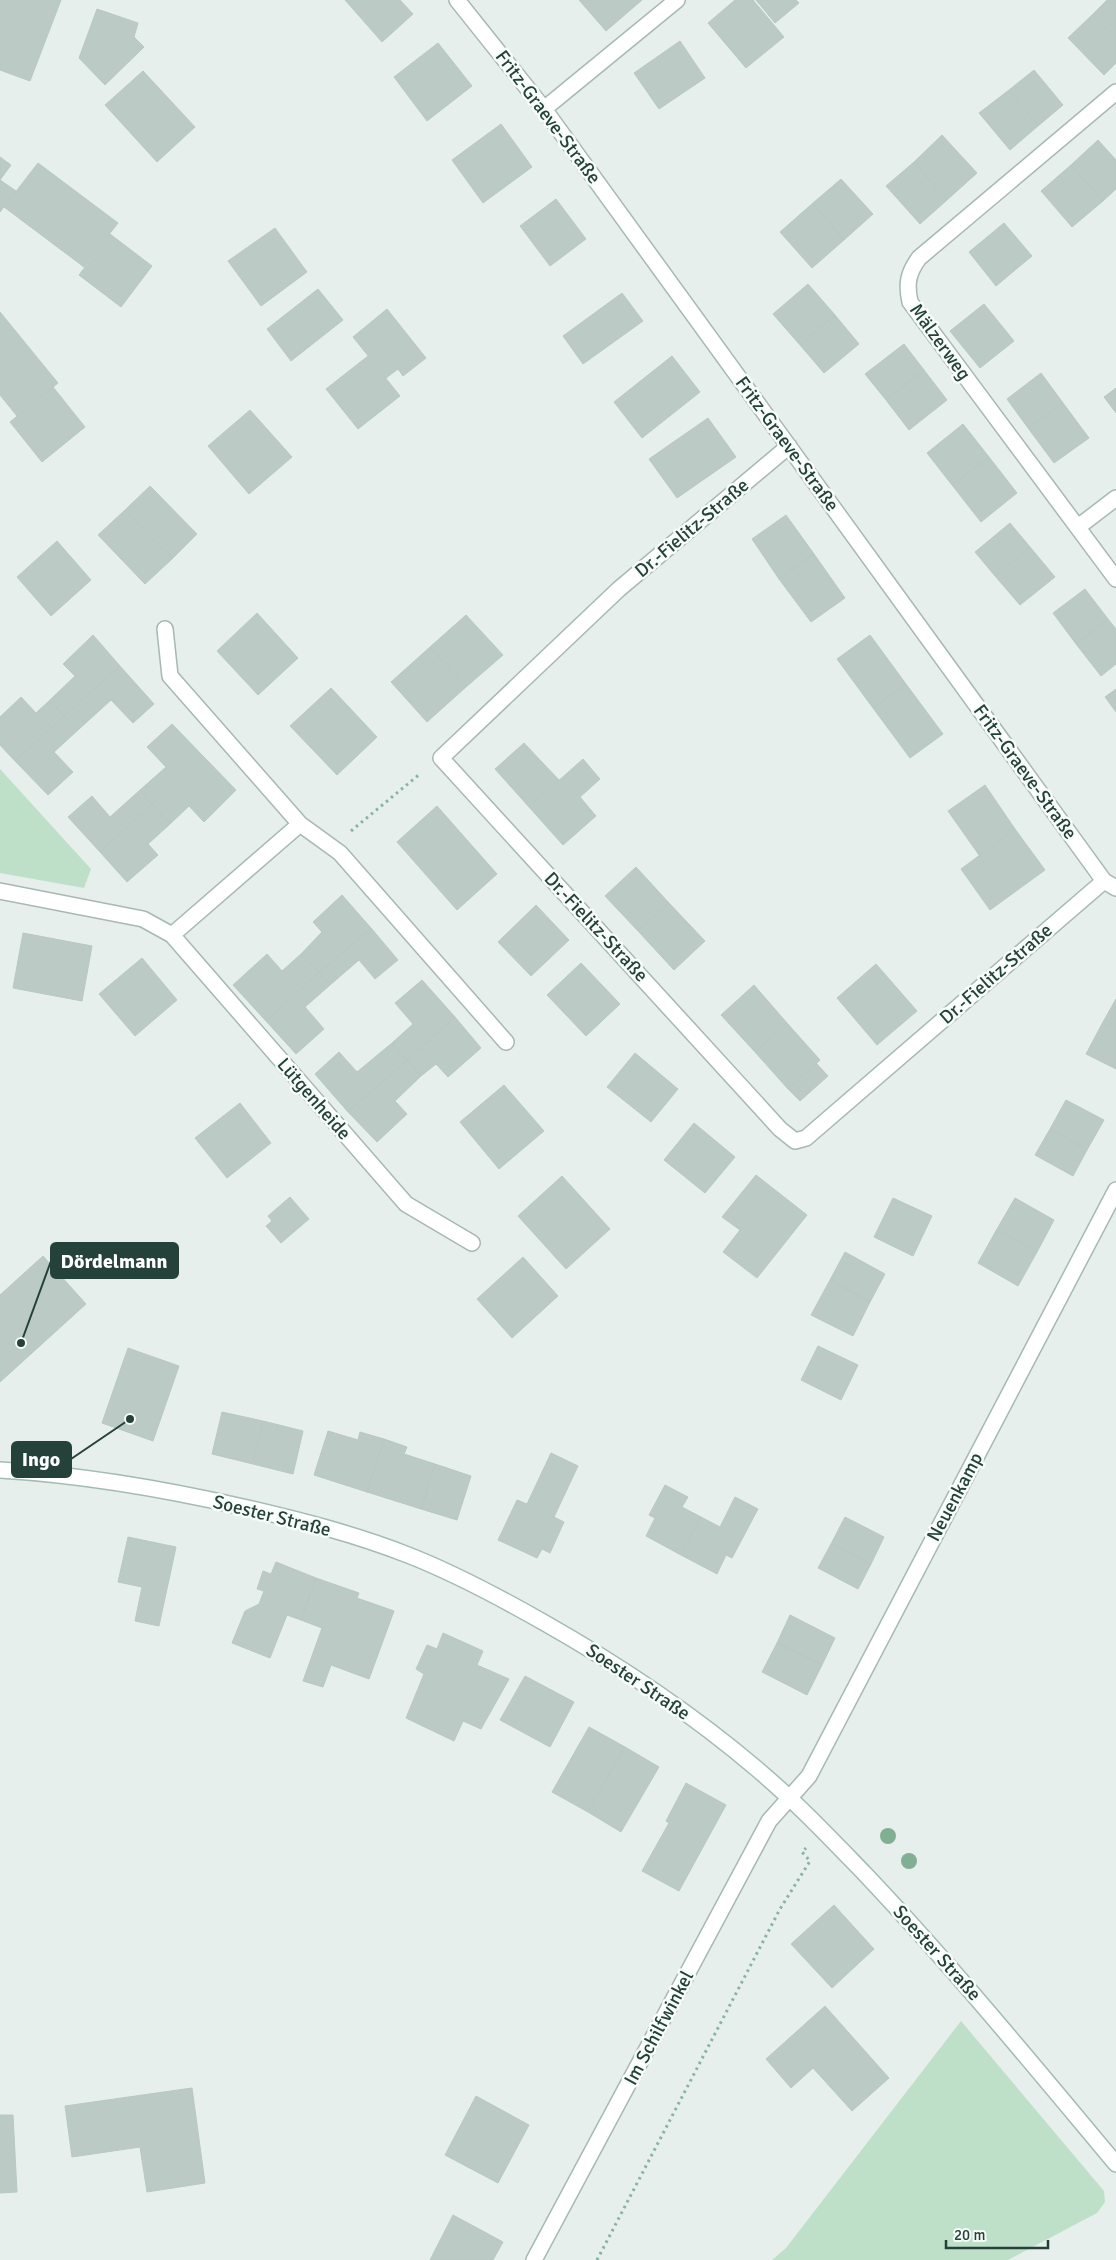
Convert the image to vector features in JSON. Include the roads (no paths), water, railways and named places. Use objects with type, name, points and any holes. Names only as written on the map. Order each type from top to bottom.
[{"type":"street","name":"Fritz-Graeve-Straße","points":[[457,0],[544,109],[1110,885]]},
{"type":"street","points":[[544,109],[677,0]]},
{"type":"street","name":"Mälzerweg","points":[[1116,92],[918,258],[910,271],[906,286],[910,302],[1116,579]]},
{"type":"street","name":"Dr.-Fielitz-Straße","points":[[789,446],[619,589],[441,758],[780,1129],[794,1141],[806,1138],[1110,885]]},
{"type":"street","points":[[1078,527],[1116,498]]},
{"type":"street","points":[[165,629],[170,676],[300,824],[333,846],[506,1042]]},
{"type":"street","points":[[172,935],[300,824]]},
{"type":"street","name":"Lütgenheide","points":[[0,891],[143,919],[172,935],[406,1204],[472,1243]]},
{"type":"street","name":"Neuenkamp","points":[[790,1800],[809,1776],[1116,1190]]},
{"type":"street","name":"Soester Straße","points":[[0,1470],[30,1472],[180,1493],[304,1521],[408,1555],[499,1597],[588,1648],[676,1704],[759,1770],[822,1829],[914,1925],[1116,2164]]},
{"type":"street","name":"Im Schilfwinkel","points":[[534,2260],[769,1822],[790,1800]]},
{"type":"place","name":"Dördelmann","points":[[21,1343]]},
{"type":"place","name":"Ingo","points":[[130,1419]]}]
